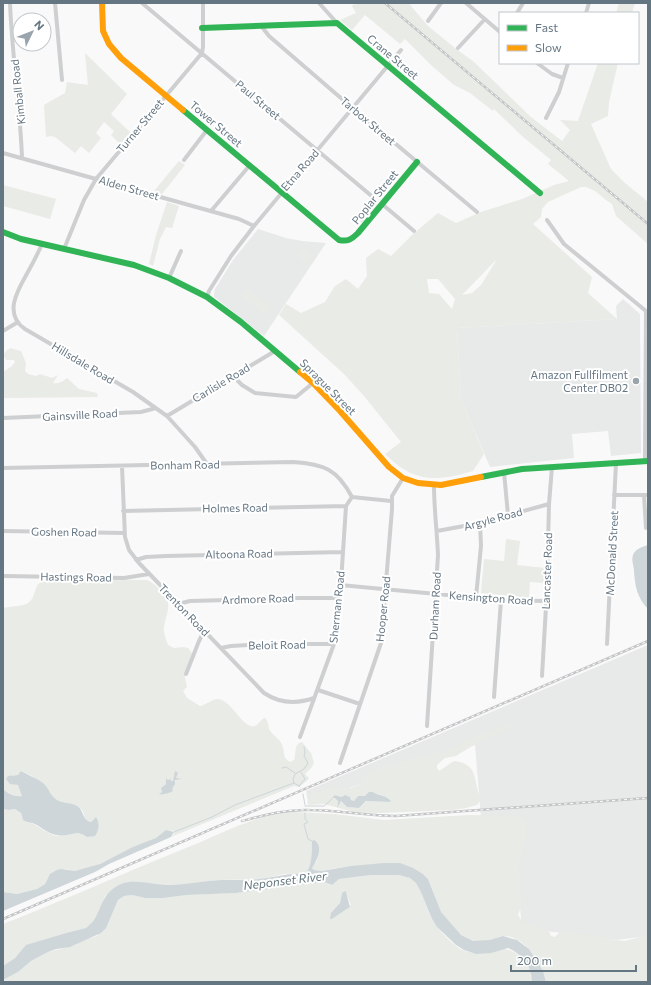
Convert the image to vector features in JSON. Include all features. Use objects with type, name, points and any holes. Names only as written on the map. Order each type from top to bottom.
[{"type":"street","name":"Kimball Road","points":[[10,3],[21,127],[22,157]]},
{"type":"street","points":[[55,3],[62,80]]},
{"type":"street","name":"Tower Street","points":[[102,3],[103,30],[106,40],[111,47],[139,73],[281,192],[339,240],[346,242]]},
{"type":"street","name":"Paul Street","points":[[142,3],[374,198]]},
{"type":"street","points":[[202,53],[203,3]]},
{"type":"street","points":[[319,3],[337,23]]},
{"type":"street","points":[[428,22],[441,3]]},
{"type":"street","points":[[466,3],[499,31]]},
{"type":"street","points":[[518,12],[522,3]]},
{"type":"street","points":[[458,48],[484,19]]},
{"type":"street","points":[[202,28],[337,23]]},
{"type":"street","name":"Crane Street","points":[[337,23],[540,193]]},
{"type":"street","name":"Tarbox Street","points":[[262,26],[269,36],[478,212]]},
{"type":"street","name":"Etna Road","points":[[207,297],[231,256],[254,226],[401,50]]},
{"type":"street","name":"Turner Street","points":[[64,249],[84,200],[96,179],[202,53]]},
{"type":"street","points":[[538,64],[552,74],[562,78]]},
{"type":"street","points":[[546,118],[557,98],[568,64]]},
{"type":"street","points":[[184,160],[207,130]]},
{"type":"street","name":"Alden Street","points":[[3,153],[22,157],[239,219],[254,226]]},
{"type":"street","name":"Poplar Street","points":[[346,242],[358,233],[417,162]]},
{"type":"street","points":[[211,211],[250,165]]},
{"type":"street","points":[[382,204],[414,231]]},
{"type":"street","points":[[547,220],[564,244],[646,311],[646,461]]},
{"type":"street","name":"Sprague Street","points":[[3,232],[21,239],[134,265],[170,278],[207,297],[241,322],[313,383],[340,411],[383,462],[404,478],[418,483],[441,485],[504,472],[552,467],[646,461]]},
{"type":"street","points":[[3,331],[18,322],[14,312],[15,300],[42,244]]},
{"type":"street","points":[[170,278],[181,251]]},
{"type":"street","name":"Hillsdale Road","points":[[18,322],[25,329],[133,392],[167,416],[195,447],[207,464]]},
{"type":"street","name":"Carlisle Road","points":[[167,416],[275,351]]},
{"type":"street","points":[[233,376],[242,385],[255,393],[296,398],[313,383]]},
{"type":"street","name":"Gainsville Road","points":[[3,418],[141,412],[156,408]]},
{"type":"street","name":"Bonham Road","points":[[3,468],[293,462],[312,464],[330,471],[338,476],[344,483],[352,497]]},
{"type":"street","name":"McDonald Street","points":[[607,644],[616,463]]},
{"type":"street","name":"Trenton Road","points":[[122,466],[124,533],[127,545],[136,560],[257,687],[269,696],[289,702],[298,702],[314,698]]},
{"type":"street","name":"Lancaster Road","points":[[542,676],[549,504],[552,467]]},
{"type":"street","points":[[504,472],[508,515]]},
{"type":"street","name":"Hooper Road","points":[[340,763],[381,643],[392,509],[391,501],[392,494],[404,478]]},
{"type":"street","name":"Durham Road","points":[[427,726],[438,555],[434,485]]},
{"type":"street","points":[[614,495],[646,495],[646,528]]},
{"type":"street","points":[[352,497],[391,501]]},
{"type":"street","name":"Sherman Road","points":[[300,737],[334,644],[340,598],[346,506],[352,497]]},
{"type":"street","name":"Argyle Road","points":[[437,531],[480,523],[549,504]]},
{"type":"street","name":"Holmes Road","points":[[123,511],[346,506]]},
{"type":"street","points":[[476,597],[480,546],[480,523]]},
{"type":"street","name":"Goshen Road","points":[[3,531],[124,533]]},
{"type":"street","name":"Altoona Road","points":[[136,560],[146,557],[166,556],[343,552]]},
{"type":"street","name":"Hastings Road","points":[[3,576],[124,578],[149,574]]},
{"type":"street","name":"Kensington Road","points":[[340,585],[501,600],[546,601]]},
{"type":"street","name":"Ardmore Road","points":[[178,604],[190,601],[340,598]]},
{"type":"street","points":[[494,696],[501,600]]},
{"type":"street","points":[[186,674],[204,631]]},
{"type":"street","name":"Beloit Road","points":[[221,648],[229,646],[266,644],[334,644]]},
{"type":"street","points":[[318,690],[360,704]]},
{"type":"shaded area","points":[[355,3],[411,3],[410,5],[428,26],[474,62],[531,117],[562,141],[570,130],[560,120],[578,121],[598,64],[618,64],[609,102],[608,116],[591,124],[611,169],[648,202],[648,244],[616,216],[612,204],[595,191],[586,187],[581,187],[548,202],[542,209],[541,217],[533,224],[592,277],[588,293],[617,319],[457,328],[461,399],[484,454],[473,471],[459,475],[426,478],[416,475],[396,464],[385,454],[401,442],[344,374],[279,315],[286,304],[301,313],[325,302],[335,286],[346,279],[358,289],[367,276],[366,258],[378,249],[391,256],[412,235],[438,213],[456,223],[481,212],[522,199],[554,185],[569,181],[548,164],[551,160],[522,136],[494,109],[493,111],[470,93],[454,85],[432,66],[405,39],[400,44],[365,15],[352,30],[340,20],[356,13],[352,6]],"holes":[[[497,259],[481,285],[472,293],[462,295]],[[427,279],[438,279],[455,299],[452,309],[439,294],[429,293]]]},
{"type":"shaded area","points":[[619,3],[635,3],[632,12],[616,12]]},
{"type":"shaded area","points":[[85,53],[127,94],[111,114],[131,133],[121,145],[111,135],[114,131],[104,122],[96,133],[101,138],[89,153],[81,146],[75,153],[55,137],[46,137],[44,105],[65,93],[67,82],[88,85]]},
{"type":"shaded area","points":[[179,161],[185,165],[162,194],[154,191]]},
{"type":"shaded area","points":[[3,185],[56,199],[50,219],[3,206]]},
{"type":"shaded area","points":[[375,201],[378,205],[363,224],[359,220]]},
{"type":"shaded area","points":[[167,202],[179,206],[172,228],[166,227],[160,239],[153,266],[149,264],[156,235]]},
{"type":"shaded area","points":[[258,229],[286,238],[326,243],[264,336],[214,297],[215,289],[233,260]]},
{"type":"shaded area","points":[[304,248],[313,258],[306,265],[297,254]]},
{"type":"shaded area","points":[[247,289],[272,307],[266,315],[242,297]]},
{"type":"shaded area","points":[[623,299],[640,314],[641,453],[611,456],[608,431],[572,434],[574,458],[490,467],[461,399],[457,328],[617,319],[616,306]]},
{"type":"shaded area","points":[[10,348],[21,351],[26,363],[25,371],[28,374],[36,376],[40,374],[52,378],[58,375],[53,383],[60,382],[67,378],[79,389],[97,393],[98,397],[3,398],[3,372],[15,362],[14,360],[6,360],[4,357],[4,353]]},
{"type":"shaded area","points":[[506,539],[520,541],[517,565],[545,568],[544,583],[530,582],[529,598],[481,593],[484,559],[504,561]]},
{"type":"shaded area","points":[[74,579],[147,580],[152,583],[164,594],[167,599],[168,611],[164,629],[168,645],[174,648],[188,648],[192,653],[184,673],[187,687],[183,691],[187,698],[200,706],[216,699],[223,701],[246,724],[251,726],[257,725],[262,719],[265,718],[270,730],[281,743],[287,760],[290,762],[294,760],[296,747],[302,742],[311,753],[314,763],[305,774],[309,778],[308,780],[299,787],[294,786],[171,837],[174,834],[174,831],[164,832],[156,838],[93,867],[75,871],[65,869],[48,878],[45,884],[37,889],[17,894],[3,892],[3,809],[15,809],[21,813],[22,818],[26,822],[35,825],[50,834],[59,836],[80,834],[87,837],[96,817],[91,822],[88,821],[80,808],[54,799],[33,777],[22,771],[18,775],[12,775],[14,784],[18,785],[23,796],[12,795],[3,789],[3,608],[28,603],[33,597],[38,585],[43,581],[70,581]],"holes":[[[176,771],[176,778],[182,780],[176,779],[169,792],[160,794],[162,792],[161,788],[166,784],[166,779],[173,781]]]},
{"type":"shaded area","points":[[648,645],[648,936],[617,940],[522,928],[515,854],[481,818],[475,745],[308,802],[306,791]]},
{"type":"shaded area","points":[[506,724],[510,724],[511,726],[505,731],[480,741],[456,756],[445,758],[437,765],[439,771],[454,761],[462,763],[471,769],[474,774],[480,797],[480,801],[477,805],[453,810],[375,813],[354,812],[324,804],[309,805],[307,803],[313,793],[333,786],[340,789],[351,788],[359,785],[364,775],[370,770],[400,763],[417,756],[427,758],[432,753],[444,753],[461,742]],"holes":[[[373,792],[385,796],[391,800],[389,802],[367,801],[359,808],[347,807],[341,801],[337,807],[338,801],[334,798],[335,795],[341,797],[344,795],[350,797],[351,800],[354,801],[358,796],[365,796]]]},
{"type":"shaded area","points":[[293,812],[334,814],[384,820],[469,815],[522,816],[526,821],[527,831],[519,868],[522,904],[518,915],[521,919],[532,926],[549,931],[551,936],[555,937],[560,932],[566,930],[575,933],[625,941],[648,935],[648,982],[546,982],[537,959],[519,941],[511,937],[501,936],[487,941],[472,941],[454,929],[441,913],[429,882],[422,874],[403,865],[397,864],[346,867],[322,871],[314,870],[312,868],[317,861],[319,849],[312,841],[311,862],[306,873],[284,874],[263,879],[219,880],[176,885],[133,882],[125,883],[105,896],[97,915],[89,926],[29,944],[15,958],[3,966],[3,924],[236,827],[263,817]]},
{"type":"shaded area","points":[[385,874],[401,875],[410,878],[421,891],[433,921],[443,934],[456,946],[465,951],[474,953],[499,949],[515,953],[523,960],[531,973],[532,982],[3,982],[3,980],[18,972],[31,961],[48,952],[75,945],[81,941],[97,936],[108,922],[118,900],[124,896],[132,895],[145,898],[163,898],[187,895],[236,893],[324,882],[331,885],[339,879]],"holes":[[[342,893],[347,895],[351,905],[346,910],[330,919],[340,903]]]},
{"type":"water","points":[[648,545],[648,609],[641,601],[637,592],[632,559],[635,551]]},
{"type":"water","points":[[21,771],[43,783],[57,800],[77,806],[88,821],[91,822],[96,817],[98,827],[95,836],[87,837],[79,833],[61,836],[53,834],[35,824],[26,822],[23,820],[21,813],[15,809],[3,809],[3,789],[12,795],[22,796],[18,785],[10,784],[6,779],[8,776],[18,775]]},
{"type":"water","points":[[175,771],[178,773],[176,778],[182,779],[175,780],[175,784],[172,789],[173,791],[165,794],[159,794],[162,792],[161,788],[166,784],[166,778],[173,781]]},
{"type":"water","points":[[369,792],[378,794],[391,801],[366,801],[359,808],[347,807],[341,801],[337,808],[338,801],[335,798],[332,798],[335,795],[341,797],[345,795],[354,801],[358,796],[365,796]]},
{"type":"water","points":[[166,830],[174,832],[171,837],[109,864],[95,872],[3,911],[3,892],[17,894],[37,889],[45,884],[50,874],[57,870],[61,869],[75,871],[100,864],[133,847],[156,838]]},
{"type":"water","name":"Neponset River","points":[[314,840],[319,846],[319,854],[312,868],[314,870],[322,871],[351,866],[400,863],[423,874],[428,879],[441,912],[461,935],[473,941],[490,940],[503,936],[517,940],[529,949],[538,962],[543,971],[546,982],[532,982],[532,976],[528,966],[522,957],[508,948],[491,953],[476,954],[464,950],[456,945],[437,927],[416,883],[410,878],[399,875],[371,875],[339,879],[332,885],[324,882],[236,893],[187,895],[163,898],[145,898],[132,895],[124,896],[118,900],[106,928],[101,933],[70,947],[48,952],[31,961],[18,972],[3,980],[3,966],[15,958],[26,945],[86,928],[96,917],[108,894],[121,884],[127,882],[139,882],[172,885],[221,880],[260,879],[289,874],[306,873],[311,862],[312,841]]},
{"type":"water","points":[[345,891],[350,907],[330,919],[331,913],[340,903],[342,893]]},
{"type":"waterway","points":[[299,786],[294,783],[293,779],[295,774],[304,769],[308,763],[304,756],[304,747]]},
{"type":"waterway","points":[[282,768],[286,767],[295,773]]},
{"type":"waterway","points":[[300,787],[299,786],[305,779],[301,772]]},
{"type":"waterway","points":[[174,832],[212,817],[235,805],[294,783]]},
{"type":"waterway","points":[[303,794],[305,805]]},
{"type":"waterway","points":[[305,806],[324,806],[332,799]]},
{"type":"waterway","points":[[305,813],[305,819],[308,822],[304,824],[308,839],[312,841]]},
{"type":"railway","points":[[385,3],[648,224]]},
{"type":"railway","points":[[3,919],[648,641]]},
{"type":"railway","points":[[242,821],[292,810],[321,810],[396,816],[648,798]]},
{"type":"traffic: fast","points":[[202,28],[337,23],[540,193]]},
{"type":"traffic: fast","points":[[183,110],[339,240],[345,241],[354,237],[417,162]]},
{"type":"traffic: fast","points":[[3,232],[21,239],[134,265],[169,278],[207,297],[241,322],[300,372]]},
{"type":"traffic: fast","points":[[481,477],[522,469],[648,461]]},
{"type":"traffic: slow","points":[[102,3],[103,31],[109,44],[121,58],[183,110]]},
{"type":"traffic: slow","points":[[300,372],[340,411],[389,467],[403,478],[418,483],[441,485],[481,477]]},
{"type":"place","name":"Amazon Fullfilment Center DB02","points":[[636,381]]}]
